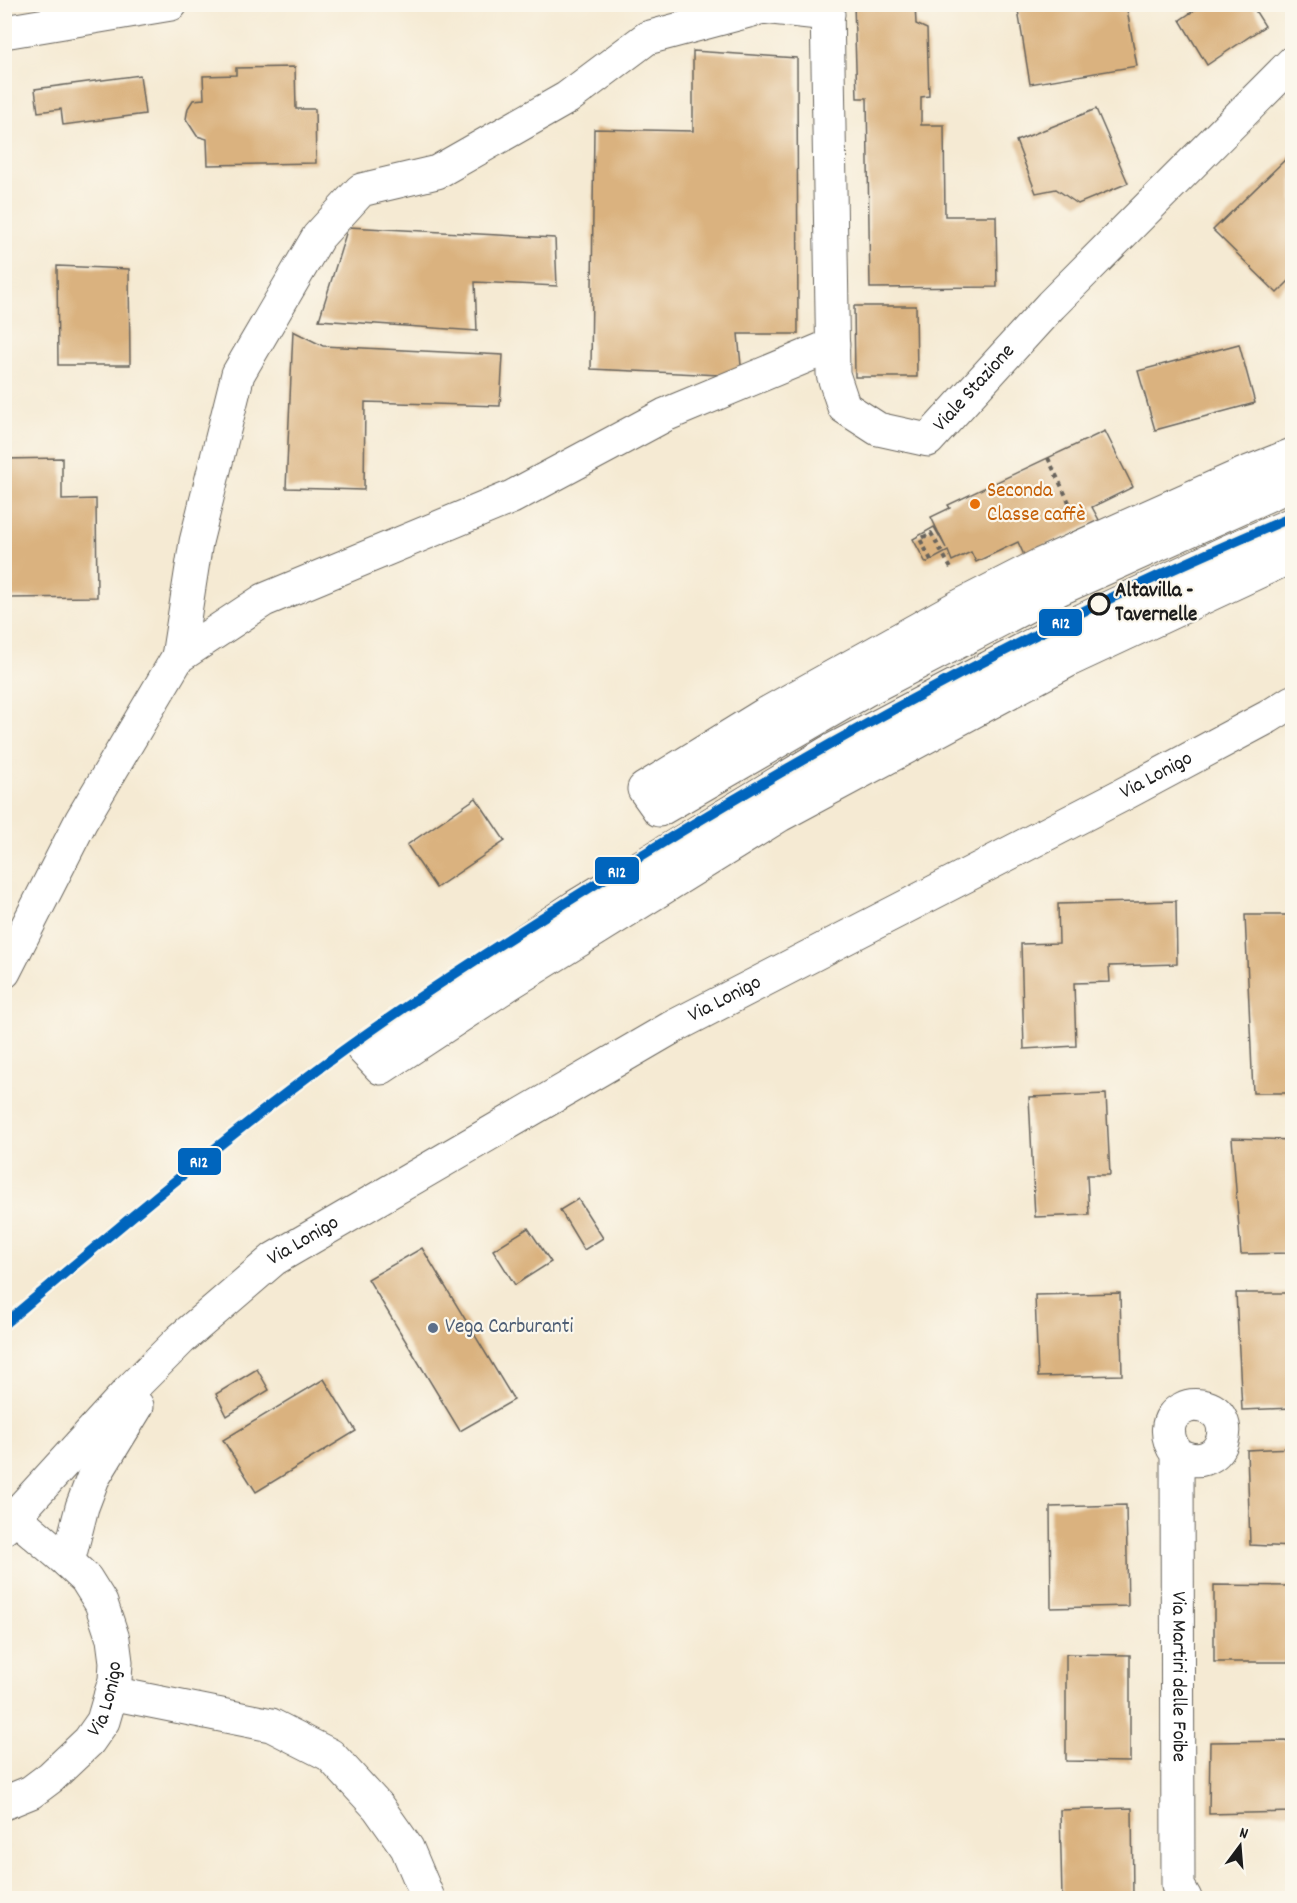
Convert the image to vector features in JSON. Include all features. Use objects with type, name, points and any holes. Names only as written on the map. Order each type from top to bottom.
[{"type":"street","points":[[4,32],[171,4]]},
{"type":"street","points":[[4,972],[81,821],[178,657],[195,542],[238,374],[318,237],[361,190],[437,172],[567,98],[647,38],[763,7],[827,9]]},
{"type":"street","name":"Viale Stazione","points":[[827,9],[833,374],[844,406],[878,429],[928,440],[1051,305],[1293,63]]},
{"type":"street","points":[[178,657],[264,600],[512,496],[665,415],[832,345]]},
{"type":"street","points":[[1293,455],[1244,474],[1038,566],[956,608],[764,715],[644,789],[659,810],[864,691],[1061,588],[1293,484]]},
{"type":"street","points":[[1293,524],[1229,551],[1055,633],[829,752],[575,907],[363,1049],[381,1068],[510,982],[780,815],[1069,660],[1293,556]]},
{"type":"street","name":"Via Lonigo","points":[[4,1803],[31,1792],[51,1777],[89,1741],[104,1722],[115,1680],[116,1662],[114,1639],[108,1621],[101,1602],[86,1579],[68,1562],[10,1522],[127,1393],[181,1339],[274,1259],[671,1028],[1122,795],[1293,702]]},
{"type":"street","name":"Via Lonigo","points":[[68,1562],[82,1507],[93,1478],[108,1450],[181,1339]]},
{"type":"street","name":"Via Martiri delle Foibe","points":[[1177,1454],[1178,1886],[1185,1899]]},
{"type":"street","points":[[111,1694],[271,1725],[330,1755],[378,1807],[407,1848],[428,1899]]},
{"type":"path","points":[[931,560],[920,539],[931,533],[943,554]]},
{"type":"building","points":[[854,4],[915,4],[916,24],[927,29],[929,96],[921,97],[921,125],[944,125],[945,216],[996,216],[997,287],[870,288],[867,98],[857,98]]},
{"type":"building","points":[[1017,4],[1126,4],[1137,66],[1030,84]]},
{"type":"building","points":[[1204,4],[1251,4],[1265,26],[1207,65],[1180,20]]},
{"type":"building","points":[[693,51],[797,58],[798,334],[738,334],[742,376],[591,369],[594,129],[693,131]]},
{"type":"building","points":[[295,67],[296,109],[315,109],[316,163],[208,165],[207,139],[197,136],[186,119],[188,108],[193,100],[204,99],[203,76],[236,75],[236,68]]},
{"type":"building","points":[[140,75],[145,114],[63,125],[61,109],[38,112],[35,89]]},
{"type":"building","points":[[1096,109],[1128,183],[1078,204],[1056,189],[1036,193],[1016,141]]},
{"type":"building","points":[[1292,153],[1292,278],[1277,293],[1213,230]]},
{"type":"building","points":[[348,227],[555,238],[557,286],[475,282],[477,331],[319,320]]},
{"type":"building","points":[[57,266],[129,269],[130,365],[58,365]]},
{"type":"building","points":[[854,306],[916,306],[917,377],[855,377]]},
{"type":"building","points":[[293,331],[323,346],[503,355],[500,406],[365,402],[364,490],[286,488]]},
{"type":"building","points":[[1239,344],[1255,403],[1155,430],[1138,371]]},
{"type":"building","points":[[1105,431],[1133,487],[1092,507],[1099,520],[1024,555],[1018,542],[976,562],[971,552],[952,561],[948,551],[926,563],[913,539],[934,527],[946,548],[931,517],[950,508],[948,505]]},
{"type":"building","points":[[62,458],[62,500],[96,499],[97,597],[4,598],[4,459]]},
{"type":"building","points":[[476,798],[505,841],[436,888],[407,845]]},
{"type":"building","points":[[1176,901],[1177,964],[1109,966],[1110,982],[1074,983],[1076,1046],[1024,1049],[1021,944],[1059,943],[1058,904]]},
{"type":"building","points":[[1245,915],[1292,915],[1292,1093],[1253,1093]]},
{"type":"building","points":[[1106,1094],[1110,1175],[1087,1175],[1089,1215],[1035,1217],[1029,1097]]},
{"type":"building","points":[[1232,1138],[1292,1140],[1292,1253],[1241,1254]]},
{"type":"building","points":[[578,1199],[603,1238],[584,1250],[560,1210]]},
{"type":"building","points":[[528,1228],[551,1262],[515,1285],[493,1250]]},
{"type":"building","points":[[422,1248],[514,1400],[460,1431],[368,1279]]},
{"type":"building","points":[[1120,1293],[1122,1375],[1038,1377],[1035,1295]]},
{"type":"building","points":[[1236,1293],[1292,1293],[1292,1408],[1242,1410]]},
{"type":"building","points":[[257,1369],[269,1390],[227,1416],[216,1394]]},
{"type":"building","points":[[324,1379],[356,1431],[256,1492],[223,1440]]},
{"type":"building","points":[[1292,1448],[1292,1547],[1250,1545],[1247,1450]]},
{"type":"building","points":[[1126,1505],[1128,1606],[1051,1608],[1050,1507]]},
{"type":"building","points":[[1214,1585],[1292,1586],[1292,1662],[1214,1662]]},
{"type":"building","points":[[1066,1654],[1130,1655],[1130,1762],[1066,1761]]},
{"type":"building","points":[[1292,1741],[1292,1812],[1209,1814],[1210,1742]]},
{"type":"building","points":[[1132,1808],[1133,1898],[1062,1898],[1060,1810]]},
{"type":"transit line","name":"R12","points":[[4,1324],[203,1158],[326,1063],[492,949],[594,885],[801,761],[960,674],[1117,595],[1292,517]]},
{"type":"place","name":"Seconda Classe caffè","points":[[975,504]]},
{"type":"place","name":"Altavilla - Tavernelle","points":[[1099,604]]},
{"type":"place","name":"Vega Carburanti","points":[[433,1328]]}]
